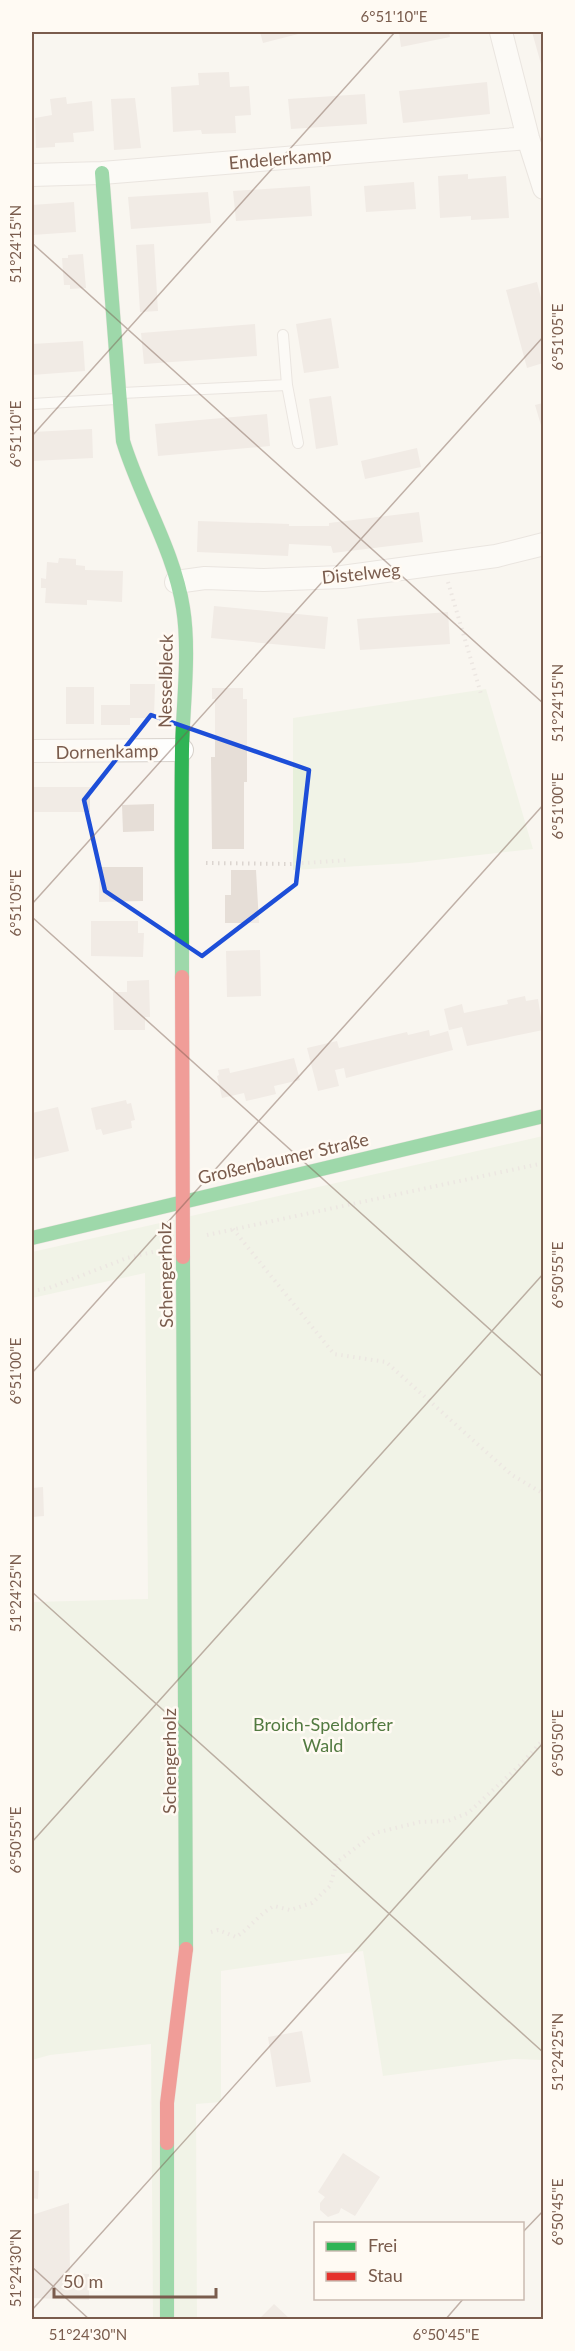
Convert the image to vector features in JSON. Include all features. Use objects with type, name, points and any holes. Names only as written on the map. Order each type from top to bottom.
[{"type":"street","points":[[501,32],[543,188]]},
{"type":"street","name":"Endelerkamp","points":[[32,175],[102,173],[528,138]]},
{"type":"street","name":"Nesselbleck","points":[[102,173],[123,441],[129,461],[162,539],[183,607],[182,1201]]},
{"type":"street","name":"Distelweg","points":[[176,582],[205,578],[264,580],[342,577],[496,556],[543,544]]},
{"type":"street","name":"Dornenkamp","points":[[32,751],[182,750]]},
{"type":"street","name":"Großenbaumer Straße","points":[[32,1238],[543,1116]]},
{"type":"street","name":"Schengerholz","points":[[167,2319],[167,2103],[187,1938],[182,1201]]},
{"type":"lane","points":[[283,335],[287,385],[298,443]]},
{"type":"lane","points":[[32,404],[287,385]]},
{"type":"path","points":[[442,564],[481,694]]},
{"type":"path","points":[[183,862],[290,864],[349,860]]},
{"type":"path","points":[[32,1291],[49,1288],[127,1258],[165,1249],[183,1240],[543,1163]]},
{"type":"path","points":[[234,1229],[334,1354],[386,1362],[512,1475],[543,1494]]},
{"type":"path","points":[[187,1938],[218,1930],[236,1937],[247,1930],[264,1911],[274,1906],[290,1910],[312,1903],[330,1886],[337,1862],[375,1833],[420,1822],[448,1821],[468,1813],[498,1787],[543,1739]]},
{"type":"highlighted area","points":[[151,715],[309,770],[296,884],[202,956],[105,891],[84,800]]},
{"type":"green space","points":[[486,689],[533,849],[410,863],[293,870],[293,718]]},
{"type":"green space","name":"Broich-Speldorfer Wald","points":[[543,1136],[543,2060],[514,2059],[383,2076],[363,1951],[221,1971],[221,2102],[196,2104],[197,2319],[153,2320],[151,2044],[50,2055],[32,2060],[32,1602],[148,1599],[145,1273],[32,1298],[32,1252]]},
{"type":"building","points":[[260,32],[306,32],[263,43]]},
{"type":"building","points":[[399,32],[449,32],[450,37],[401,47]]},
{"type":"building","points":[[532,32],[543,32],[543,64],[541,64]]},
{"type":"building","points":[[229,72],[230,87],[249,86],[251,115],[235,116],[236,133],[202,134],[201,130],[173,132],[171,87],[199,85],[198,73]]},
{"type":"building","points":[[487,82],[490,114],[403,123],[399,91]]},
{"type":"building","points":[[365,94],[367,124],[291,129],[288,99]]},
{"type":"building","points":[[66,97],[67,104],[92,101],[94,131],[73,133],[74,142],[55,143],[55,147],[36,148],[35,118],[52,115],[50,99]]},
{"type":"building","points":[[135,98],[141,148],[114,150],[111,99]]},
{"type":"building","points":[[468,174],[468,179],[506,176],[509,218],[471,220],[471,216],[440,218],[438,176]]},
{"type":"building","points":[[414,182],[416,209],[366,212],[364,186]]},
{"type":"building","points":[[310,186],[312,216],[236,221],[233,191]]},
{"type":"building","points":[[208,192],[211,223],[131,229],[128,197]]},
{"type":"building","points":[[74,202],[76,232],[32,235],[32,205]]},
{"type":"building","points":[[154,244],[158,311],[140,312],[136,245]]},
{"type":"building","points":[[83,254],[86,288],[70,289],[70,285],[64,285],[62,258],[68,258],[68,255]]},
{"type":"building","points":[[537,282],[543,306],[543,363],[527,368],[506,290]]},
{"type":"building","points":[[331,318],[339,368],[304,373],[296,324]]},
{"type":"building","points":[[255,324],[257,356],[144,364],[141,333]]},
{"type":"building","points":[[83,341],[85,371],[32,375],[32,344]]},
{"type":"building","points":[[331,396],[338,445],[316,449],[309,399]]},
{"type":"building","points":[[543,403],[543,432],[535,405]]},
{"type":"building","points":[[267,414],[270,446],[158,456],[155,424]]},
{"type":"building","points":[[92,429],[93,458],[32,461],[32,432]]},
{"type":"building","points":[[417,448],[421,467],[365,479],[361,461]]},
{"type":"building","points":[[419,512],[423,542],[333,553],[331,546],[289,544],[288,556],[197,552],[198,521],[329,526],[329,523]]},
{"type":"building","points":[[59,558],[76,559],[76,565],[85,566],[85,570],[123,571],[122,602],[87,600],[87,605],[45,603],[46,588],[41,588],[41,578],[46,579],[47,562],[58,563]]},
{"type":"building","points":[[214,606],[328,617],[325,649],[211,638]]},
{"type":"building","points":[[448,612],[450,644],[360,650],[357,619]]},
{"type":"building","points":[[130,684],[155,684],[154,718],[130,718],[130,725],[101,725],[101,705],[130,705]]},
{"type":"building","points":[[66,687],[94,687],[94,724],[66,724]]},
{"type":"building","points":[[212,688],[243,688],[243,699],[247,699],[244,849],[212,849],[211,757],[215,757],[215,699],[212,699]]},
{"type":"building","points":[[32,787],[90,787],[90,812],[32,812]]},
{"type":"building","points":[[154,804],[154,831],[123,832],[122,805]]},
{"type":"building","points":[[99,867],[143,867],[143,901],[99,902]]},
{"type":"building","points":[[231,870],[256,870],[259,923],[225,923],[225,895],[231,895]]},
{"type":"building","points":[[91,921],[138,921],[138,933],[144,933],[143,957],[91,956]]},
{"type":"building","points":[[260,950],[261,996],[227,997],[226,951]]},
{"type":"building","points":[[149,980],[150,1017],[145,1017],[145,1030],[114,1030],[113,992],[127,992],[127,981]]},
{"type":"building","points":[[525,996],[526,1001],[538,999],[543,1030],[467,1046],[462,1027],[449,1030],[444,1009],[462,1004],[464,1013],[508,1004],[507,1000]]},
{"type":"building","points":[[429,1030],[430,1036],[448,1031],[453,1050],[346,1078],[344,1068],[335,1070],[339,1086],[318,1091],[307,1048],[337,1041],[339,1048],[407,1032],[408,1035]]},
{"type":"building","points":[[294,1058],[300,1080],[274,1086],[276,1094],[246,1101],[244,1093],[222,1098],[217,1076],[219,1075],[218,1070],[229,1068],[230,1073]]},
{"type":"building","points":[[126,1100],[127,1104],[131,1103],[135,1120],[131,1121],[132,1128],[103,1135],[101,1129],[96,1130],[91,1108]]},
{"type":"building","points":[[58,1107],[69,1151],[35,1159],[34,1155],[32,1156],[32,1113]]},
{"type":"building","points":[[43,1487],[44,1516],[32,1517],[32,1488]]},
{"type":"building","points":[[302,2031],[311,2082],[276,2087],[268,2037]]},
{"type":"building","points":[[343,2153],[380,2177],[355,2216],[341,2208],[339,2213],[328,2217],[320,2210],[320,2203],[325,2197],[318,2192]]},
{"type":"building","points":[[32,2171],[39,2171],[38,2199],[32,2198]]},
{"type":"building","points":[[69,2203],[70,2273],[89,2274],[89,2300],[32,2298],[32,2215]]},
{"type":"building","points":[[274,2304],[290,2319],[259,2319]]},
{"type":"traffic: fast","points":[[102,173],[123,441],[165,544],[179,586],[185,625],[182,977]]},
{"type":"traffic: fast","points":[[32,1238],[544,1116]]},
{"type":"traffic: fast","points":[[183,1257],[186,1949]]},
{"type":"traffic: fast","points":[[167,2143],[167,2320]]},
{"type":"traffic: jam","points":[[182,977],[183,1257]]},
{"type":"traffic: jam","points":[[167,2143],[167,2103],[186,1949]]}]
